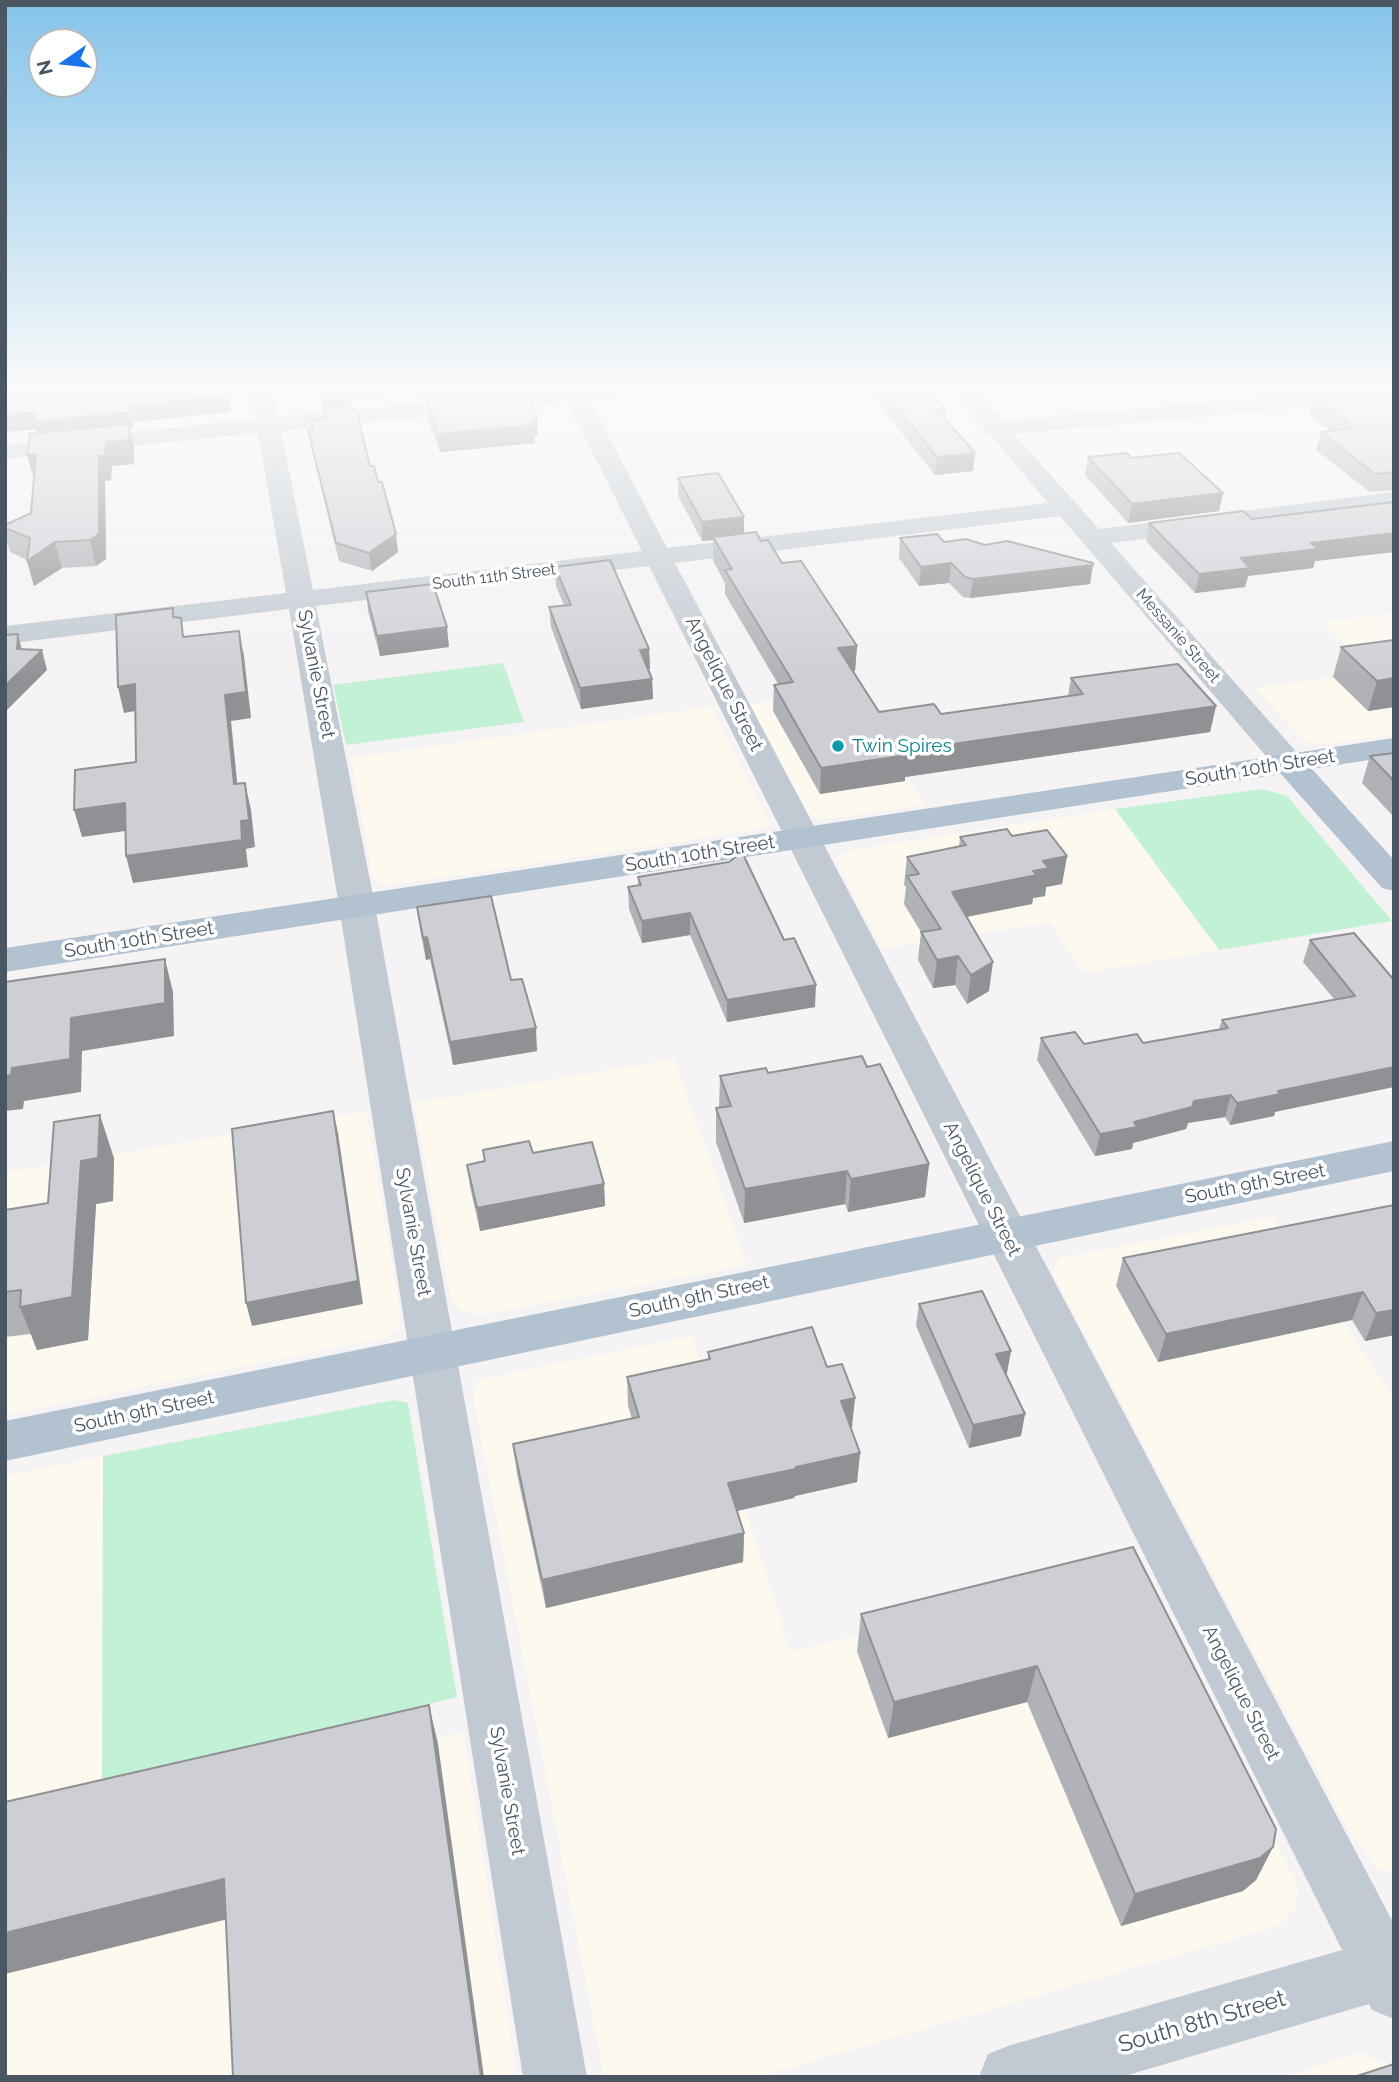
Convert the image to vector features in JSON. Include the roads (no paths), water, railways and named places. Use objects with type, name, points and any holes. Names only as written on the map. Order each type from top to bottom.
[{"type":"main road","name":"South 10th Street","points":[[5,960],[1394,747]]},
{"type":"main road","name":"Messanie Street","points":[[1289,763],[1394,881]]},
{"type":"main road","name":"South 9th Street","points":[[5,1441],[1394,1156]]},
{"type":"street","name":"Sylvanie Street","points":[[280,486],[357,906],[555,2077]]},
{"type":"street","name":"Angelique Street","points":[[623,486],[1005,1234],[1390,1974]]},
{"type":"street","name":"Messanie Street","points":[[1047,486],[1289,763]]},
{"type":"street","points":[[1092,538],[1394,500]]},
{"type":"street","name":"South 11th Street","points":[[5,635],[1066,508]]},
{"type":"street","name":"South 8th Street","points":[[1011,2077],[1390,1974]]},
{"type":"place","name":"Twin Spires","points":[[838,746]]}]
